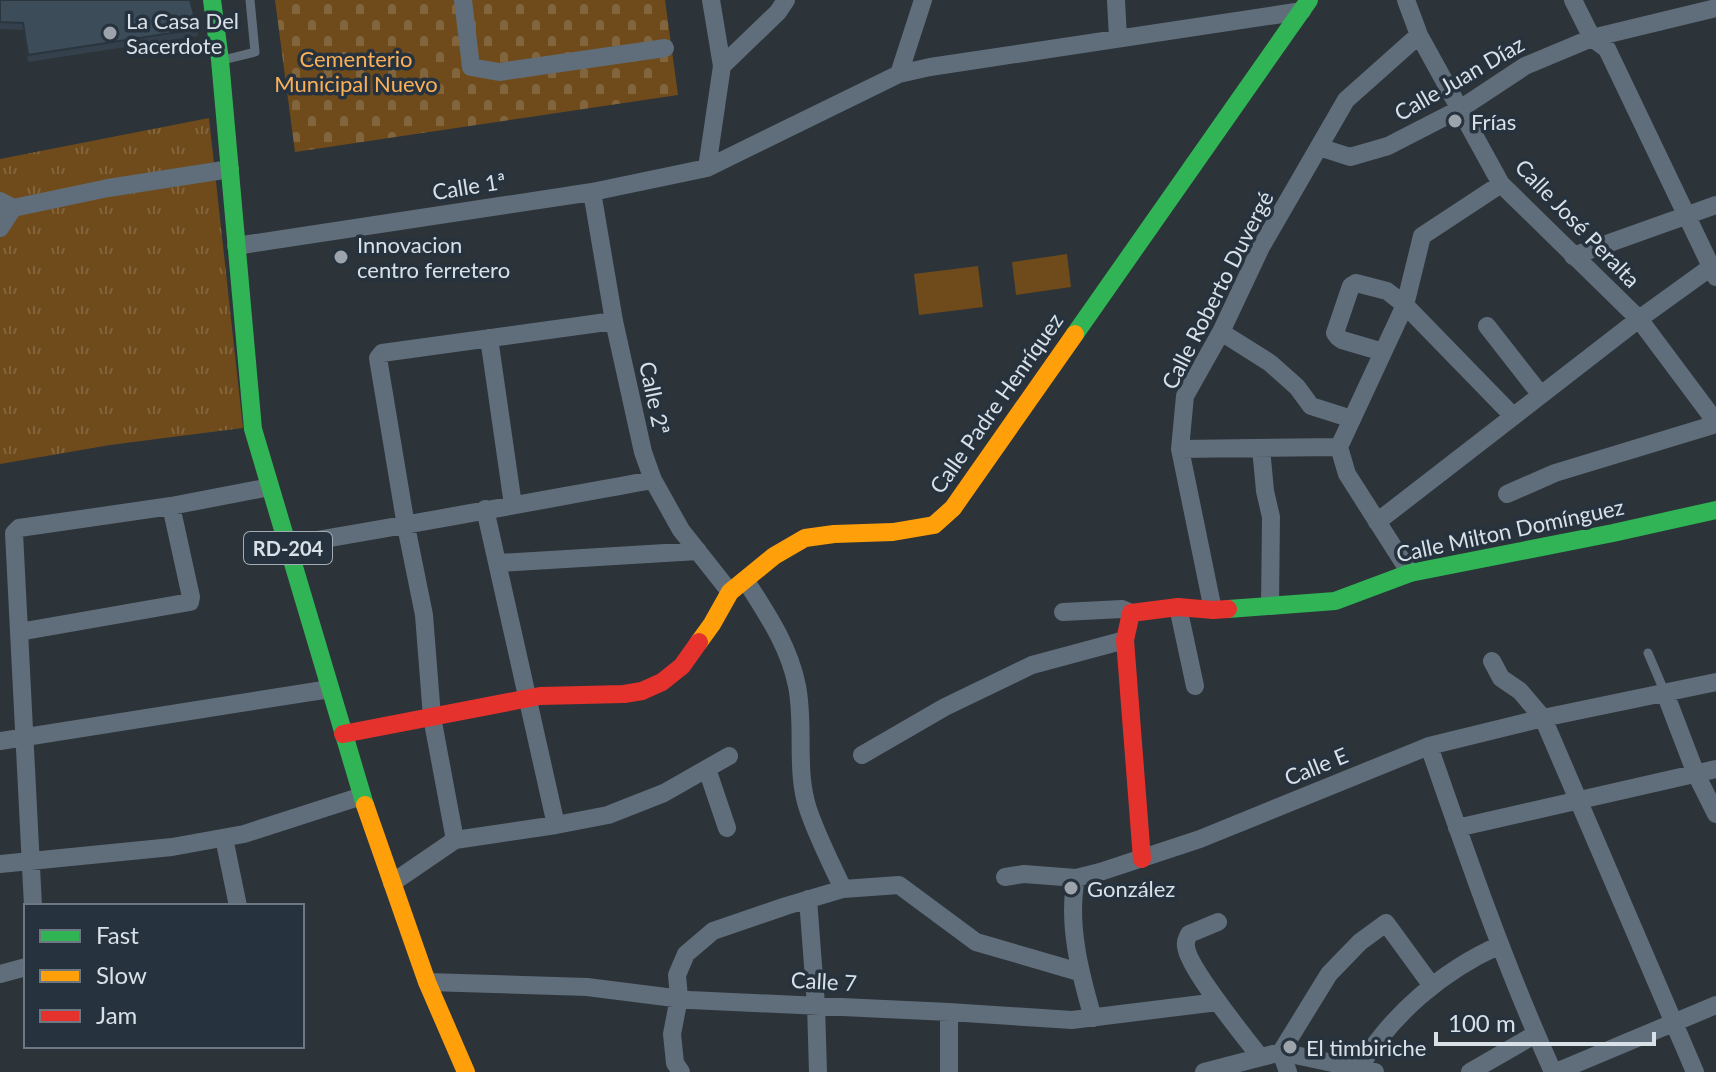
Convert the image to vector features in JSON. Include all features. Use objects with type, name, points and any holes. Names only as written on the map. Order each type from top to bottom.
[{"type":"street","name":"RD-204","points":[[212,0],[253,429],[362,796],[427,982],[466,1072]]},
{"type":"street","points":[[463,0],[471,67],[499,72],[665,48]]},
{"type":"street","points":[[707,168],[722,66],[711,0]]},
{"type":"street","points":[[722,66],[778,12],[786,0]]},
{"type":"street","points":[[899,74],[923,0]]},
{"type":"street","points":[[1116,0],[1118,38]]},
{"type":"street","name":"Calle José Peralta","points":[[1406,0],[1419,35],[1501,184],[1639,319],[1716,423]]},
{"type":"street","points":[[1377,522],[1639,319],[1714,272],[1607,49],[1592,38],[1573,0]]},
{"type":"street","name":"Calle 1ª","points":[[236,246],[592,192],[707,168],[899,74],[1305,5]]},
{"type":"street","name":"Calle Padre Henríquez","points":[[343,734],[540,696],[642,691],[662,682],[682,666],[730,592],[774,556],[805,538],[893,532],[934,525],[953,508],[1305,5]]},
{"type":"street","name":"Calle Juan Díaz","points":[[1319,147],[1350,157],[1388,146],[1460,109],[1525,66],[1592,38],[1716,8]]},
{"type":"street","name":"Calle Roberto Duvergé","points":[[1213,610],[1180,449],[1185,396],[1221,332],[1261,247],[1346,100],[1419,35]]},
{"type":"street","points":[[0,228],[6,205],[230,169]]},
{"type":"street","points":[[1410,573],[1347,474],[1339,447],[1405,305],[1422,236],[1501,184]]},
{"type":"street","name":"Calle 2ª","points":[[592,192],[614,321],[643,452],[653,480],[681,530],[730,592]]},
{"type":"street","points":[[1573,256],[1716,205]]},
{"type":"street","points":[[1383,352],[1342,340],[1335,333],[1351,286],[1356,283],[1387,291],[1405,305],[1513,416]]},
{"type":"street","points":[[455,840],[432,717],[424,615],[378,358],[382,353],[614,321]]},
{"type":"street","points":[[1487,326],[1541,395]]},
{"type":"street","points":[[1221,332],[1270,363],[1297,387],[1311,406],[1352,419]]},
{"type":"street","points":[[489,338],[513,505]]},
{"type":"street","points":[[1507,494],[1555,473],[1716,423]]},
{"type":"street","points":[[1180,449],[1339,447]]},
{"type":"street","points":[[1261,448],[1271,517],[1270,606]]},
{"type":"street","points":[[287,545],[653,480]]},
{"type":"street","points":[[33,904],[14,533],[19,528],[171,506],[270,487]]},
{"type":"street","points":[[19,632],[190,602],[171,506]]},
{"type":"street","points":[[485,509],[556,825]]},
{"type":"street","name":"Calle Milton Domínguez","points":[[1131,613],[1178,607],[1213,610],[1335,601],[1410,573],[1716,510]]},
{"type":"street","points":[[498,563],[698,551]]},
{"type":"street","points":[[746,581],[780,635],[791,666],[797,687],[807,808],[843,889]]},
{"type":"street","points":[[1178,607],[1195,686]]},
{"type":"street","points":[[1063,612],[1122,609],[1131,613],[1125,640],[1142,859]]},
{"type":"street","points":[[862,755],[945,707],[1032,665],[1125,640]]},
{"type":"street","points":[[1492,661],[1501,678],[1520,691],[1543,718],[1695,1072]]},
{"type":"street","name":"Calle E","points":[[1076,878],[1200,839],[1429,746],[1543,718],[1716,682]]},
{"type":"street","points":[[0,741],[330,689]]},
{"type":"street","points":[[1665,693],[1696,774],[1716,814]]},
{"type":"street","points":[[1429,746],[1500,945],[1555,1072],[1716,1005]]},
{"type":"street","points":[[392,883],[455,840],[608,815],[664,793],[729,756]]},
{"type":"street","points":[[707,769],[727,828]]},
{"type":"street","points":[[1457,828],[1716,769]]},
{"type":"street","points":[[0,864],[172,847],[224,838],[362,796]]},
{"type":"street","points":[[224,838],[238,904]]},
{"type":"street","points":[[1005,877],[1024,874],[1076,878],[1073,894],[1079,972],[1093,1018]]},
{"type":"street","points":[[681,1072],[675,1063],[672,1034],[679,998],[677,975],[686,954],[713,931],[843,889],[899,885],[976,942],[1079,972]]},
{"type":"street","points":[[808,899],[818,1072]]},
{"type":"street","points":[[1218,922],[1189,934],[1185,943],[1188,957],[1260,1057]]},
{"type":"street","points":[[1281,1052],[1329,974],[1360,942],[1386,923],[1432,986]]},
{"type":"street","points":[[1204,1072],[1281,1052],[1367,1070],[1373,1045],[1389,1025],[1432,986],[1500,945]]},
{"type":"street","points":[[0,974],[24,968]]},
{"type":"street","name":"Calle 7","points":[[427,982],[587,987],[690,1000],[1072,1020],[1218,1002]]},
{"type":"street","points":[[949,1012],[949,1072]]},
{"type":"street","points":[[1470,1072],[1536,1034]]},
{"type":"street","points":[[1281,1052],[1288,1072]]},
{"type":"lane","points":[[220,60],[255,52],[250,0]]},
{"type":"lane","points":[[1648,653],[1665,693]]},
{"type":"green space","name":"Cementerio Municipal Nuevo","points":[[275,0],[665,0],[678,95],[295,152]]},
{"type":"green space","points":[[209,118],[243,428],[110,445],[0,464],[0,159]]},
{"type":"green space","points":[[1067,254],[1071,287],[1016,295],[1012,262]]},
{"type":"green space","points":[[978,266],[983,307],[919,315],[914,274]]},
{"type":"building","name":"La Casa Del Sacerdote","points":[[0,0],[190,0],[198,29],[28,55],[23,23],[0,22]]},
{"type":"traffic: fast","points":[[212,0],[253,429],[365,805]]},
{"type":"traffic: fast","points":[[1075,334],[1309,0]]},
{"type":"traffic: fast","points":[[1228,609],[1335,601],[1410,573],[1716,510]]},
{"type":"traffic: slow","points":[[699,642],[730,592],[774,556],[805,538],[893,532],[934,525],[953,508],[1075,334]]},
{"type":"traffic: slow","points":[[365,805],[427,982],[466,1072]]},
{"type":"traffic: jam","points":[[1142,859],[1125,640],[1131,613],[1178,607],[1228,609]]},
{"type":"traffic: jam","points":[[343,734],[540,696],[642,691],[662,682],[682,666],[699,642]]},
{"type":"place","name":"La Casa Del Sacerdote","points":[[110,33]]},
{"type":"place","name":"Frías","points":[[1455,121]]},
{"type":"place","name":"Innovacion centro ferretero","points":[[341,257]]},
{"type":"place","name":"González","points":[[1071,888]]},
{"type":"place","name":"El timbiriche","points":[[1290,1047]]}]
